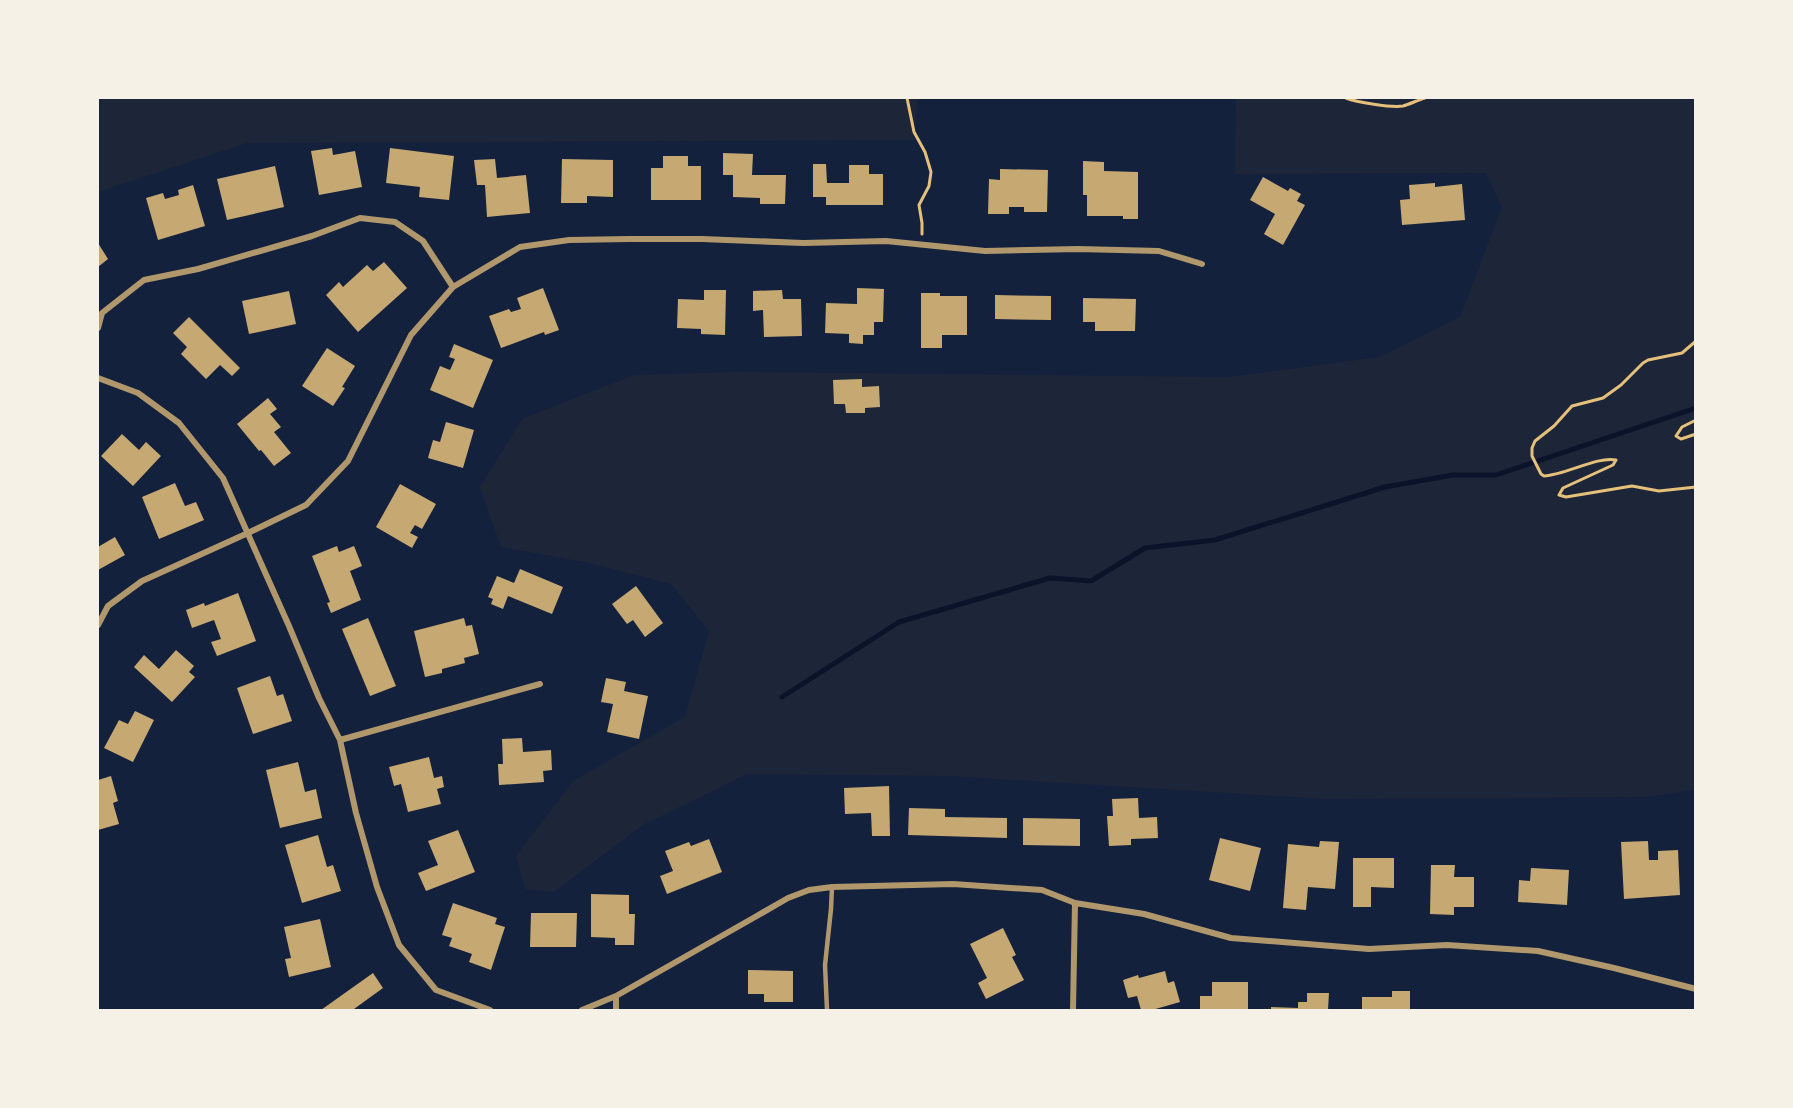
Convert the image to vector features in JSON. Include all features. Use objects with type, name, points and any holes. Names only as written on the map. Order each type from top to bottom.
[{"type":"street","points":[[98,328],[102,313],[144,280],[209,265],[312,236],[360,218],[395,222],[423,241],[453,287]]},
{"type":"street","points":[[98,625],[108,606],[142,581],[306,505],[348,461],[411,334],[453,287],[520,247],[569,240],[702,239],[803,243],[886,241],[985,251],[1078,249],[1159,251],[1202,264]]},
{"type":"street","points":[[98,378],[138,393],[179,423],[223,478],[319,698],[340,740],[356,813],[377,887],[399,945],[436,990],[490,1011]]},
{"type":"street","points":[[340,740],[540,684]]},
{"type":"street","points":[[582,1011],[616,996],[789,898],[809,890],[832,887],[953,884],[1042,890],[1075,903],[1144,914],[1231,938],[1369,949],[1447,945],[1538,951],[1695,989]]},
{"type":"street","points":[[1073,1011],[1075,903]]},
{"type":"street","points":[[616,996],[616,1011]]},
{"type":"lane","points":[[827,1011],[825,965],[832,887]]},
{"type":"path","points":[[907,98],[914,132],[925,152],[931,172],[928,186],[919,205],[922,244]]},
{"type":"path","points":[[1346,98],[1378,105],[1398,106],[1425,98]]},
{"type":"path","points":[[1695,341],[1682,353],[1643,363],[1621,385],[1603,398],[1572,406],[1554,426],[1535,441],[1532,448],[1534,462],[1544,476],[1574,470],[1586,464],[1616,460],[1613,465],[1563,488],[1559,495],[1566,496],[1632,486],[1659,491],[1695,488]]},
{"type":"path","points":[[1695,420],[1682,428],[1676,436],[1682,439],[1695,434]]},
{"type":"shaded area","points":[[98,98],[918,98],[914,140],[247,143],[98,192]]},
{"type":"shaded area","points":[[1236,98],[1695,98],[1695,790],[1646,797],[1327,799],[949,776],[747,774],[643,825],[554,892],[525,889],[516,856],[573,781],[685,717],[709,631],[671,584],[589,563],[501,547],[480,487],[522,419],[634,375],[738,372],[1229,377],[1380,357],[1460,317],[1502,207],[1486,173],[1235,174]]},
{"type":"building","points":[[332,148],[333,155],[355,151],[362,187],[319,195],[311,151]]},
{"type":"building","points":[[390,148],[454,156],[449,200],[419,197],[420,187],[386,183]]},
{"type":"building","points":[[723,153],[753,154],[752,175],[786,175],[785,204],[760,204],[760,198],[733,197],[733,175],[723,175]]},
{"type":"building","points":[[663,156],[688,156],[688,166],[701,166],[701,200],[651,200],[651,168],[663,168]]},
{"type":"building","points":[[495,159],[497,178],[526,175],[530,213],[487,217],[485,185],[477,185],[474,160]]},
{"type":"building","points":[[562,159],[613,160],[613,197],[587,196],[587,203],[561,203]]},
{"type":"building","points":[[1083,161],[1104,162],[1104,171],[1138,172],[1138,219],[1123,219],[1123,216],[1087,216],[1087,195],[1083,195]]},
{"type":"building","points":[[813,164],[826,164],[827,183],[849,183],[849,165],[869,165],[869,174],[883,174],[883,205],[826,205],[826,197],[813,197]]},
{"type":"building","points":[[275,166],[284,207],[227,220],[217,179]]},
{"type":"building","points":[[1000,169],[1048,170],[1047,212],[1024,212],[1024,207],[1009,207],[1009,214],[988,214],[989,179],[1000,180]]},
{"type":"building","points":[[1263,177],[1288,191],[1290,188],[1301,194],[1297,201],[1305,205],[1283,245],[1264,234],[1275,214],[1250,200]]},
{"type":"building","points":[[1435,183],[1435,187],[1462,184],[1465,220],[1402,225],[1400,200],[1410,199],[1409,185]]},
{"type":"building","points":[[193,185],[205,226],[158,240],[146,198],[163,193],[165,199],[179,195],[178,190]]},
{"type":"building","points":[[98,243],[108,259],[98,267]]},
{"type":"building","points":[[384,262],[407,288],[358,332],[326,295],[339,282],[343,287],[367,265],[373,271]]},
{"type":"building","points":[[543,288],[559,330],[545,335],[544,332],[501,348],[489,316],[509,309],[511,312],[521,309],[517,298]]},
{"type":"building","points":[[857,288],[884,289],[883,322],[874,322],[874,335],[863,335],[863,344],[849,343],[849,334],[825,333],[826,303],[857,304]]},
{"type":"building","points":[[704,290],[726,290],[725,335],[701,334],[701,329],[677,328],[678,299],[704,300]]},
{"type":"building","points":[[782,290],[783,299],[801,299],[802,336],[764,337],[763,310],[753,311],[753,291]]},
{"type":"building","points":[[289,291],[296,324],[249,334],[242,301]]},
{"type":"building","points":[[921,293],[967,296],[967,335],[942,335],[942,348],[921,348]]},
{"type":"building","points":[[995,295],[1051,296],[1051,320],[995,319]]},
{"type":"building","points":[[1083,298],[1136,299],[1135,331],[1095,331],[1095,322],[1083,322]]},
{"type":"building","points":[[189,317],[240,368],[232,376],[220,365],[206,379],[181,354],[187,347],[173,333]]},
{"type":"building","points":[[454,344],[493,360],[473,408],[430,390],[440,366],[450,370],[455,359],[449,357]]},
{"type":"building","points":[[327,348],[355,366],[342,387],[345,388],[333,406],[302,386]]},
{"type":"building","points":[[862,379],[862,387],[879,386],[880,407],[865,408],[865,413],[846,413],[845,404],[834,404],[833,380]]},
{"type":"building","points":[[268,398],[277,409],[270,414],[281,427],[274,432],[291,453],[274,466],[237,424]]},
{"type":"building","points":[[446,422],[474,430],[463,468],[428,458],[433,440],[440,442]]},
{"type":"building","points":[[122,434],[139,450],[146,442],[161,456],[133,486],[101,456]]},
{"type":"building","points":[[175,483],[185,506],[196,502],[204,520],[159,539],[142,497]]},
{"type":"building","points":[[400,484],[436,504],[422,529],[415,525],[410,533],[418,537],[412,548],[376,527]]},
{"type":"building","points":[[115,537],[125,555],[98,570],[98,547]]},
{"type":"building","points":[[337,546],[339,552],[354,546],[362,566],[350,571],[361,600],[331,613],[327,603],[330,602],[312,556]]},
{"type":"building","points":[[520,569],[563,587],[552,614],[508,596],[503,609],[491,604],[493,599],[488,597],[497,576],[514,583]]},
{"type":"building","points":[[636,586],[663,623],[645,637],[633,620],[627,624],[612,604]]},
{"type":"building","points":[[238,593],[256,641],[217,656],[211,642],[221,639],[214,620],[192,628],[186,610],[204,603],[205,606]]},
{"type":"building","points":[[368,618],[396,686],[370,696],[342,629]]},
{"type":"building","points":[[464,618],[466,626],[472,625],[479,654],[464,658],[465,663],[442,669],[442,673],[425,677],[414,631]]},
{"type":"building","points":[[176,650],[194,666],[189,672],[195,677],[172,702],[134,667],[144,655],[159,669]]},
{"type":"building","points":[[270,676],[277,696],[283,694],[292,721],[253,734],[237,688]]},
{"type":"building","points":[[606,678],[626,682],[624,691],[648,696],[639,739],[607,732],[613,704],[601,702]]},
{"type":"building","points":[[135,711],[154,720],[133,762],[104,748],[119,720],[128,724]]},
{"type":"building","points":[[522,738],[523,752],[551,750],[552,770],[543,771],[544,782],[499,785],[498,764],[503,764],[502,739]]},
{"type":"building","points":[[429,757],[434,778],[442,776],[444,787],[437,789],[441,804],[408,812],[401,784],[394,786],[389,767]]},
{"type":"building","points":[[298,762],[305,792],[316,789],[322,818],[280,828],[266,770]]},
{"type":"building","points":[[111,776],[118,801],[113,803],[119,824],[98,830],[98,780]]},
{"type":"building","points":[[889,786],[890,836],[872,836],[871,813],[845,814],[844,788]]},
{"type":"building","points":[[1138,798],[1139,818],[1157,817],[1158,838],[1131,839],[1131,845],[1109,846],[1107,816],[1113,816],[1112,799]]},
{"type":"building","points":[[909,808],[945,809],[945,817],[1007,818],[1007,838],[908,835]]},
{"type":"building","points":[[1023,818],[1080,819],[1080,846],[1023,845]]},
{"type":"building","points":[[458,830],[475,872],[426,891],[418,873],[438,865],[428,841]]},
{"type":"building","points":[[318,835],[327,867],[333,865],[341,891],[302,903],[285,845]]},
{"type":"building","points":[[1220,838],[1261,848],[1250,891],[1209,880]]},
{"type":"building","points":[[709,839],[722,872],[667,894],[660,876],[673,871],[665,851],[689,842],[691,846]]},
{"type":"building","points":[[1320,841],[1339,842],[1335,889],[1308,887],[1306,910],[1283,908],[1288,844],[1319,847]]},
{"type":"building","points":[[1648,841],[1649,860],[1658,860],[1658,851],[1678,850],[1680,895],[1624,899],[1621,842]]},
{"type":"building","points":[[1353,858],[1394,858],[1394,888],[1371,887],[1371,907],[1353,907]]},
{"type":"building","points":[[1431,865],[1455,865],[1454,877],[1474,877],[1474,907],[1454,907],[1454,915],[1430,914]]},
{"type":"building","points":[[1531,868],[1569,870],[1567,905],[1518,902],[1519,880],[1530,881]]},
{"type":"building","points":[[591,894],[629,895],[629,914],[635,914],[634,945],[615,945],[615,938],[591,937]]},
{"type":"building","points":[[453,903],[497,918],[495,924],[505,927],[491,970],[469,962],[472,954],[449,946],[452,938],[442,935]]},
{"type":"building","points":[[531,913],[577,913],[576,947],[530,947]]},
{"type":"building","points":[[320,919],[331,967],[289,977],[285,959],[291,958],[284,927]]},
{"type":"building","points":[[1003,928],[1016,955],[1012,957],[1024,980],[986,999],[978,983],[987,978],[970,944]]},
{"type":"building","points":[[748,970],[793,971],[793,1002],[764,1002],[764,994],[748,994]]},
{"type":"building","points":[[1165,971],[1168,983],[1174,981],[1180,1002],[1152,1010],[1141,1010],[1137,996],[1128,998],[1123,980]]},
{"type":"building","points":[[373,973],[383,988],[355,1010],[321,1010]]},
{"type":"building","points":[[1212,982],[1248,982],[1248,1010],[1200,1010],[1200,996],[1212,996]]},
{"type":"building","points":[[1392,991],[1410,991],[1410,1010],[1362,1010],[1362,997],[1392,997]]},
{"type":"building","points":[[1307,993],[1329,993],[1328,1010],[1271,1010],[1271,1007],[1298,1008],[1298,1002],[1307,1002]]},
{"type":"waterway","points":[[782,697],[899,622],[1050,578],[1091,581],[1145,548],[1215,540],[1385,487],[1453,475],[1496,475],[1696,408]]}]
